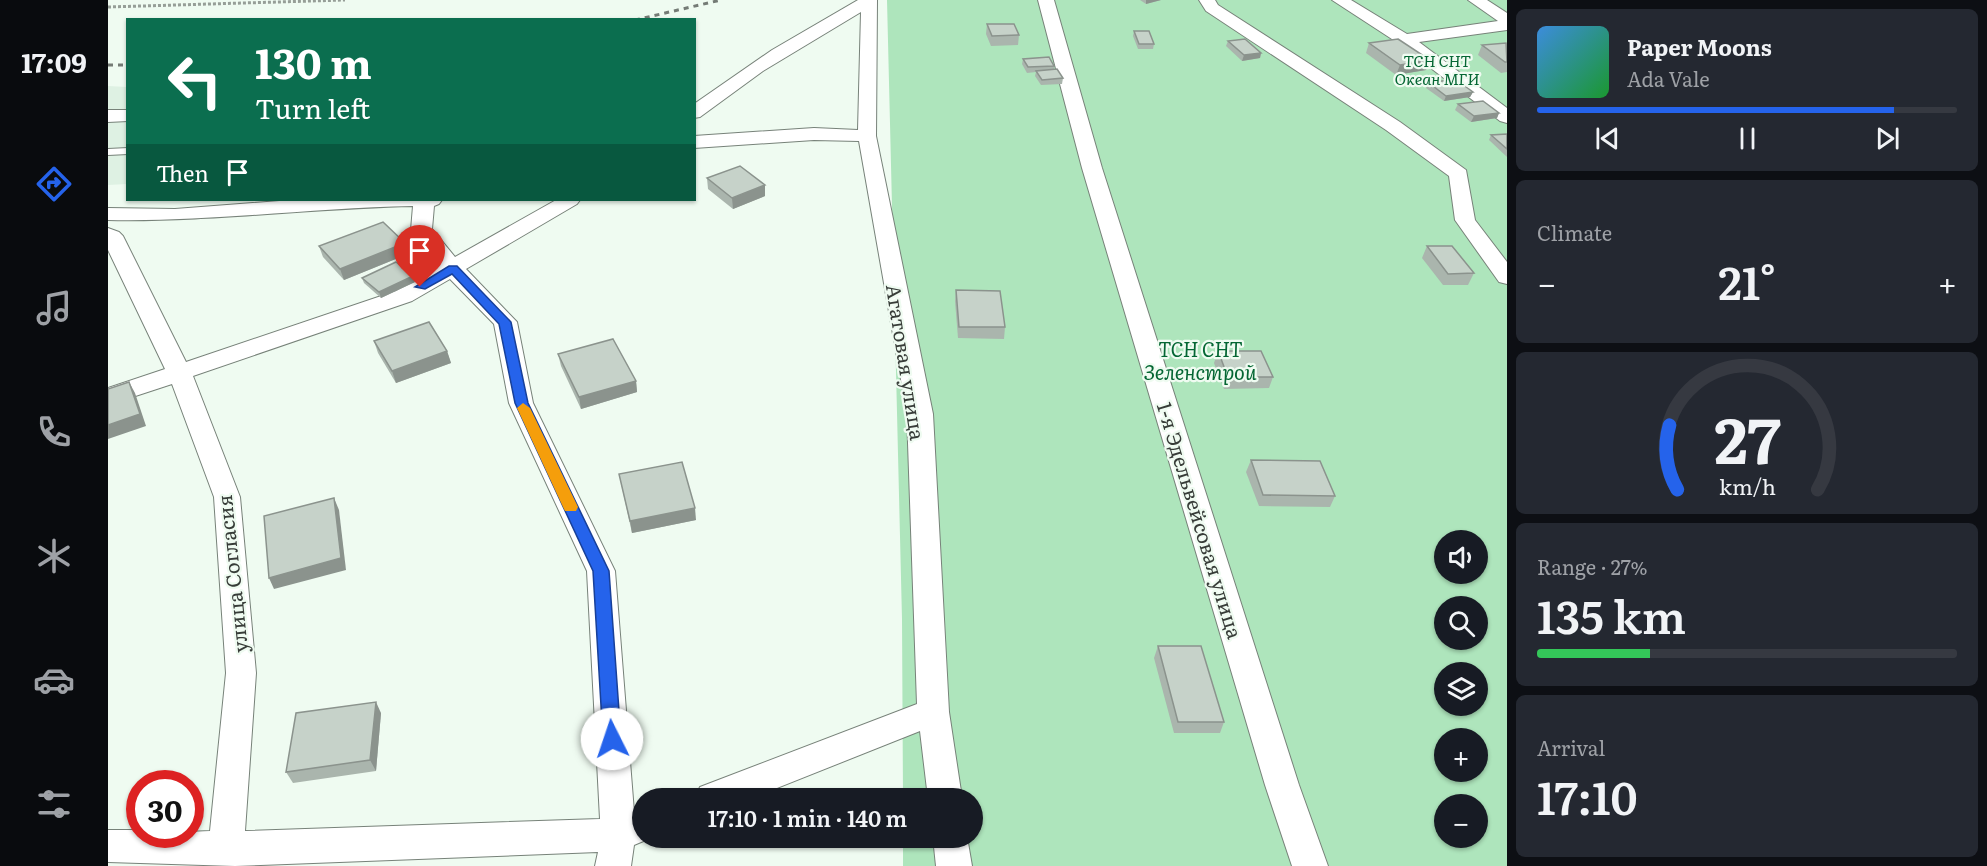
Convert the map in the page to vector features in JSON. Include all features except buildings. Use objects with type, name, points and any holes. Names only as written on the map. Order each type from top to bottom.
[{"type":"street","points":[[696,111],[813,32],[868,0]]},
{"type":"street","name":"Агатовая улица","points":[[868,0],[867,136],[920,414],[933,712],[944,788]]},
{"type":"street","name":"1-я Эдельвейсовая улица","points":[[1047,0],[1092,168],[1282,785],[1310,866]]},
{"type":"street","points":[[1207,0],[1212,8],[1393,126],[1459,174],[1465,220],[1507,276]]},
{"type":"street","points":[[1340,0],[1404,39],[1507,117]]},
{"type":"street","points":[[1476,0],[1507,20]]},
{"type":"street","points":[[1404,39],[1507,25]]},
{"type":"street","points":[[108,116],[126,115]]},
{"type":"street","points":[[696,142],[814,134],[867,136]]},
{"type":"street","points":[[108,214],[176,215],[349,201]]},
{"type":"street","points":[[108,846],[221,857],[624,842],[601,571],[521,403],[505,322],[453,269],[421,230],[428,201]]},
{"type":"street","points":[[108,397],[404,296],[568,201]]},
{"type":"street","name":"улица Согласия","points":[[108,234],[112,236],[180,374],[227,497],[241,673],[221,857]]},
{"type":"street","points":[[738,788],[933,712]]},
{"type":"street","points":[[952,848],[954,866]]},
{"type":"lane","points":[[108,152],[126,152]]},
{"type":"path","points":[[108,7],[345,0]]},
{"type":"shaded area","points":[[108,86],[126,87],[126,184],[108,185]]},
{"type":"green space","name":"ТСН СНТ Зеленстрой","points":[[887,0],[1507,0],[1507,866],[903,866],[903,848],[983,848],[983,788],[903,788],[902,619]]},
{"type":"railway","points":[[644,18],[721,0]]},
{"type":"railway","points":[[108,65],[126,65]]},
{"type":"slow traffic","points":[[523,408],[570,507]]},
{"type":"route","points":[[420,287],[453,269],[505,322],[521,403],[601,571],[612,739]]},
{"type":"park label","name":"ТСН СНТ Океан МГИ","points":[[1437,69]]}]
